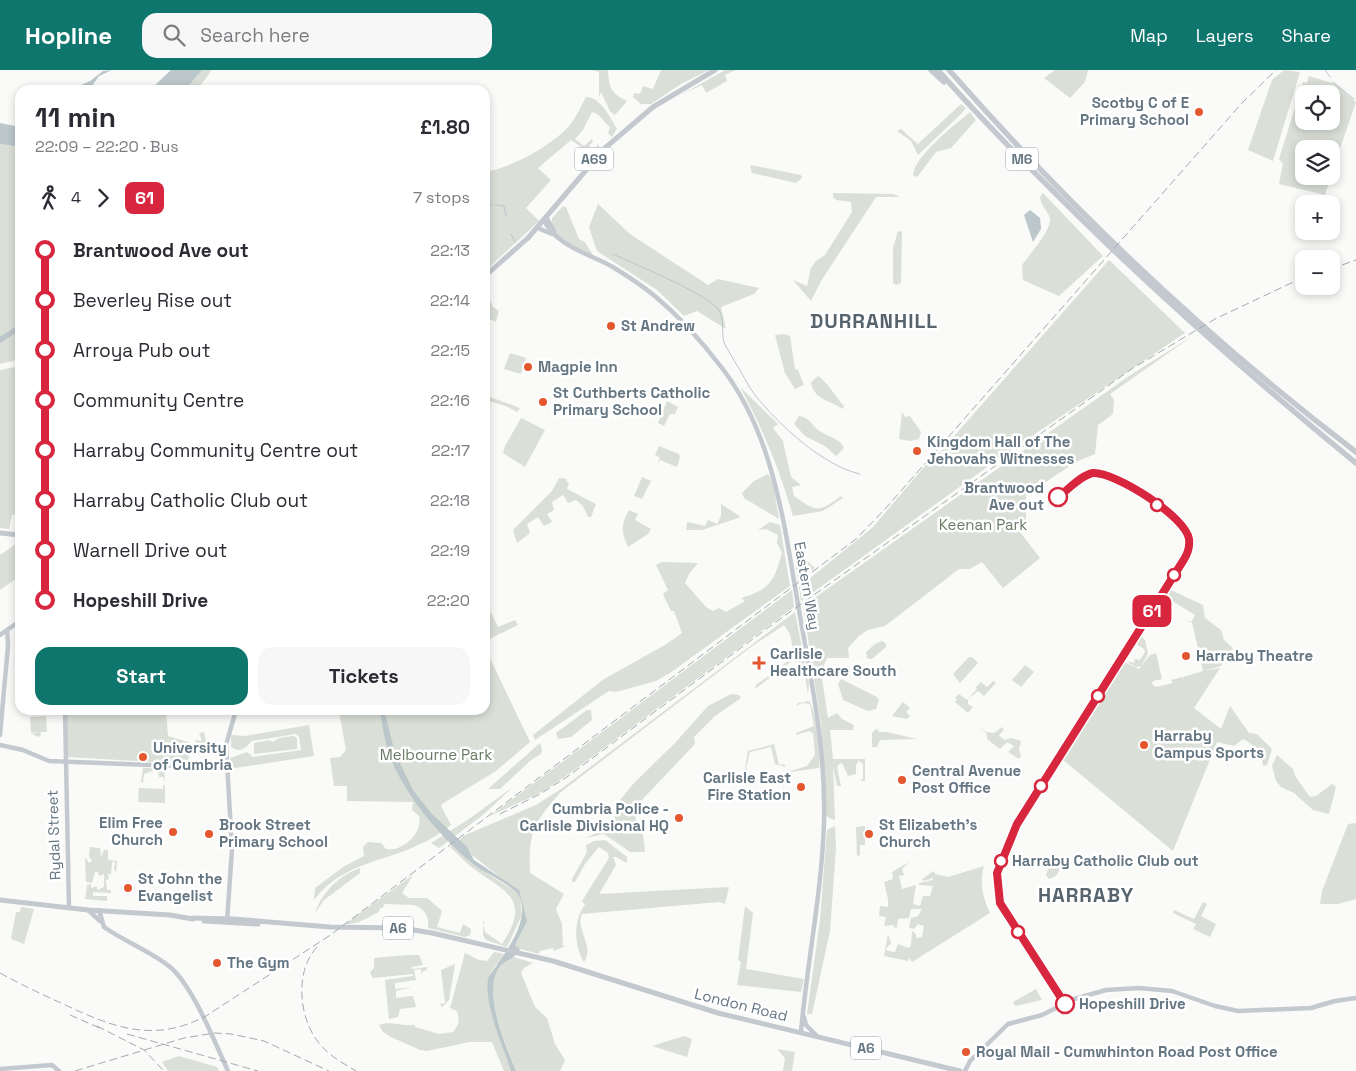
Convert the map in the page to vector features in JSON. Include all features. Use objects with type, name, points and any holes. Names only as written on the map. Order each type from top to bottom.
[{"type":"highway","points":[[931,70],[966,103]]},
{"type":"highway","name":"M6","points":[[938,70],[966,103],[1107,246],[1192,325],[1356,463]]},
{"type":"highway","name":"M6","points":[[949,70],[973,98],[1112,241],[1211,332],[1306,414],[1356,452]]},
{"type":"highway","points":[[952,70],[973,98]]},
{"type":"main road","name":"A69","points":[[528,238],[540,230],[554,209],[594,159],[642,115],[716,70]]},
{"type":"main road","name":"A69","points":[[490,272],[546,221]]},
{"type":"main road","points":[[0,533],[15,534]]},
{"type":"main road","name":"A6","points":[[0,900],[86,910],[227,921]]},
{"type":"main road","name":"London Road","points":[[227,921],[416,930],[494,946],[613,979],[708,1010],[960,1071]]},
{"type":"street","name":"Eastern Way","points":[[546,221],[566,244],[612,267],[656,298],[708,349],[732,380],[771,466],[791,560],[818,719],[824,803],[819,887],[801,1032]]},
{"type":"street","name":"Eastern Way","points":[[540,230],[558,236]]},
{"type":"street","points":[[1065,1004],[1000,903],[997,873],[1017,824],[1183,561],[1188,550],[1189,538]]},
{"type":"street","points":[[0,635],[15,624]]},
{"type":"street","points":[[0,735],[8,652],[7,630]]},
{"type":"street","name":"Rydal Street","points":[[65,715],[69,908]]},
{"type":"street","points":[[227,921],[232,849],[226,741],[234,715]]},
{"type":"street","points":[[0,745],[23,750],[48,760],[227,768]]},
{"type":"street","points":[[86,910],[106,929],[171,967],[193,1000],[228,1071]]},
{"type":"street","points":[[99,910],[100,922]]},
{"type":"street","points":[[965,1071],[970,1061],[1008,1024],[1042,1015],[1065,1004],[1106,990],[1139,988],[1172,991],[1215,1006],[1238,1011],[1311,1008],[1335,1001],[1356,998]]},
{"type":"street","points":[[803,1009],[806,1026],[818,1036]]},
{"type":"street","points":[[0,1069],[52,1065],[58,1069]]},
{"type":"green space","points":[[202,70],[212,70],[201,85],[189,85]]},
{"type":"green space","points":[[591,70],[608,70],[609,81],[614,93],[627,101],[615,115],[610,111],[601,92],[599,97],[599,72]]},
{"type":"green space","points":[[661,70],[709,70],[681,84],[651,104],[641,104],[633,97],[634,93],[640,94],[643,86],[653,89]]},
{"type":"green space","points":[[725,70],[736,70],[725,75],[727,81],[706,93],[702,85],[681,95]]},
{"type":"green space","points":[[1055,70],[1088,70],[1085,82],[1070,98],[1044,78]]},
{"type":"green space","points":[[1284,70],[1300,72],[1273,161],[1248,150],[1272,80]]},
{"type":"green space","points":[[1309,76],[1336,85],[1302,85],[1303,82],[1307,83]]},
{"type":"green space","points":[[1340,88],[1356,102],[1340,149],[1340,140],[1295,140],[1295,185],[1328,185],[1325,195],[1279,184],[1283,164],[1279,159],[1295,108],[1295,130],[1340,130]]},
{"type":"green space","points":[[586,97],[591,98],[601,104],[617,129],[612,137],[608,133],[610,127],[598,115],[592,112],[583,130],[575,139],[584,146],[592,139],[593,142],[589,145],[593,151],[598,144],[599,147],[593,155],[571,140],[538,168],[551,180],[526,208],[539,221],[490,266],[490,171],[519,161],[542,148],[563,133],[577,115]]},
{"type":"green space","points":[[961,104],[966,108],[962,113],[918,155],[911,141],[897,131],[901,129],[918,144]]},
{"type":"green space","points":[[970,112],[976,120],[951,148],[936,152],[917,177],[913,175],[915,167],[928,150]]},
{"type":"green space","points":[[0,144],[15,146],[15,360],[0,364]]},
{"type":"green space","points":[[750,165],[801,175],[802,178],[796,183],[752,173]]},
{"type":"green space","points":[[833,193],[893,194],[900,197],[876,197],[821,281],[811,301],[793,280],[807,286],[811,268],[816,261],[825,255],[852,212],[851,202],[836,200],[833,197]]},
{"type":"green space","points":[[1043,193],[1103,256],[1059,296],[1023,280],[1022,265],[1044,236],[1050,223],[1049,215],[1040,197]]},
{"type":"green space","points":[[598,204],[630,234],[708,285],[718,279],[759,288],[754,294],[721,307],[726,329],[697,311],[684,316],[657,290],[597,251],[589,227]]},
{"type":"green space","points":[[563,206],[566,207],[579,239],[585,242],[593,255],[566,241],[555,232],[552,218]]},
{"type":"green space","points":[[898,231],[902,232],[901,283],[896,285],[893,283],[893,248]]},
{"type":"green space","points":[[1109,260],[1185,333],[992,463],[941,451]]},
{"type":"green space","points":[[490,300],[493,307],[499,311],[496,322],[490,319]]},
{"type":"green space","points":[[784,334],[790,336],[795,369],[798,370],[804,385],[795,389],[785,373],[775,335]]},
{"type":"green space","name":"Keenan Park","points":[[1194,335],[1110,394],[1114,400],[1113,414],[1098,425],[1095,454],[1076,462],[1026,495],[1026,529],[1020,532],[1040,558],[1003,588],[982,562],[970,569],[959,569],[885,626],[868,630],[859,636],[848,648],[849,658],[827,658],[821,672],[828,718],[837,713],[842,719],[854,725],[853,730],[830,730],[833,759],[865,759],[865,781],[860,781],[863,779],[863,764],[858,760],[856,774],[848,776],[842,763],[839,764],[837,767],[841,786],[837,786],[833,766],[835,820],[829,818],[826,815],[821,725],[803,606],[1129,376]]},
{"type":"green space","points":[[510,353],[526,358],[521,374],[504,369]]},
{"type":"green space","points":[[15,367],[15,515],[12,515],[9,529],[0,528],[0,370]]},
{"type":"green space","points":[[818,376],[844,406],[843,409],[823,399],[815,392],[811,382]]},
{"type":"green space","points":[[740,387],[778,424],[773,428],[783,441],[791,477],[801,485],[792,487],[794,496],[813,508],[822,508],[841,496],[843,498],[823,511],[793,516],[770,450]]},
{"type":"green space","points":[[490,397],[520,408],[517,412],[506,406],[490,401]]},
{"type":"green space","points":[[667,401],[678,407],[675,414],[670,414],[664,426],[658,423]]},
{"type":"green space","points":[[902,412],[905,417],[910,416],[921,432],[919,439],[910,441],[899,439]]},
{"type":"green space","points":[[799,416],[810,421],[821,432],[836,439],[844,448],[836,456],[825,446],[805,436],[794,424]]},
{"type":"green space","points":[[521,418],[545,430],[525,467],[503,453]]},
{"type":"green space","points":[[659,446],[679,454],[677,467],[660,460],[655,468],[660,458],[655,455]]},
{"type":"green space","points":[[937,452],[990,465],[801,601],[799,587],[872,528]]},
{"type":"green space","points":[[768,474],[773,482],[779,519],[744,498],[742,493],[754,481]]},
{"type":"green space","points":[[642,477],[651,481],[642,499],[634,496]]},
{"type":"green space","points":[[559,478],[567,479],[566,481],[569,483],[567,489],[596,504],[591,517],[588,517],[583,506],[576,500],[568,503],[563,495],[552,502],[554,510],[547,514],[552,522],[544,526],[538,517],[527,524],[530,533],[517,543],[513,530],[552,491]]},
{"type":"green space","points":[[721,504],[741,517],[702,530],[686,530],[687,522],[705,526],[708,520],[717,524],[721,516]]},
{"type":"green space","points":[[629,510],[638,514],[635,520],[651,529],[648,534],[628,547],[623,528],[624,520]]},
{"type":"green space","points":[[770,522],[780,525],[790,586],[670,673],[656,681],[616,692],[609,691],[535,740],[533,735],[604,679],[665,645],[682,633],[674,611],[671,611],[663,594],[668,590],[656,565],[662,562],[698,563],[689,574],[685,583],[706,607],[713,611],[719,608],[726,612],[745,601],[741,598],[759,591],[770,583],[776,571],[782,553],[777,543],[778,535],[766,529],[758,530]]},
{"type":"green space","points":[[15,544],[15,580],[0,590],[0,555]]},
{"type":"green space","points":[[806,560],[815,568],[798,581],[795,561]]},
{"type":"green space","points":[[792,590],[794,607],[569,774],[542,792],[490,816]]},
{"type":"green space","points":[[1171,590],[1203,605],[1205,618],[1221,630],[1224,640],[1233,648],[1221,666],[1203,671],[1192,622],[1185,622],[1192,621],[1195,615],[1169,599],[1161,611],[1157,611]]},
{"type":"green space","points":[[490,611],[498,627],[515,620],[518,625],[490,639]]},
{"type":"green space","points":[[795,612],[809,684],[808,694],[805,676],[796,658],[755,689],[756,685],[781,667],[794,654],[790,634],[784,625],[751,647],[561,792],[544,812],[532,837],[530,873],[564,894],[556,909],[562,924],[563,946],[566,946],[554,951],[553,948],[540,951],[539,954],[520,949],[515,945],[525,922],[520,900],[522,915],[507,947],[486,940],[483,935],[483,924],[485,932],[502,944],[515,916],[514,906],[510,897],[503,890],[470,866],[450,847],[452,845],[482,870],[512,889],[510,885],[472,855],[459,841],[463,836],[536,805],[561,789]]},
{"type":"green space","points":[[1141,636],[1145,640],[1148,654],[1141,666],[1136,667],[1126,661],[1135,663],[1134,659],[1140,660],[1145,652],[1144,649],[1136,644]]},
{"type":"green space","points":[[882,641],[886,644],[886,647],[872,659],[867,658],[866,652]]},
{"type":"green space","name":"Harraby Campus Sports","points":[[1156,653],[1162,679],[1153,681],[1152,684],[1156,687],[1173,683],[1171,680],[1182,677],[1184,680],[1183,677],[1220,668],[1194,708],[1221,729],[1230,706],[1249,733],[1257,734],[1272,749],[1267,765],[1263,766],[1257,750],[1243,739],[1234,746],[1217,742],[1173,851],[1062,759],[1125,662],[1139,669],[1150,655]]},
{"type":"green space","points":[[969,657],[972,657],[978,663],[960,683],[953,674]]},
{"type":"green space","name":"Melbourne Park","points":[[490,658],[530,742],[496,771],[442,804],[441,806],[451,825],[447,828],[418,845],[349,871],[337,878],[314,900],[315,888],[343,867],[364,856],[363,847],[368,842],[381,843],[386,849],[399,848],[415,835],[418,829],[419,816],[412,810],[413,802],[347,801],[347,786],[334,786],[330,758],[340,757],[346,750],[340,715],[490,715]]},
{"type":"green space","points":[[1025,665],[1034,672],[1021,687],[1012,680]]},
{"type":"green space","points":[[841,679],[877,697],[879,700],[876,709],[868,711],[843,700],[838,684]]},
{"type":"green space","points":[[993,681],[996,683],[984,696],[978,691],[968,699],[968,704],[973,707],[968,713],[955,702],[957,699],[955,698],[959,694],[967,700],[981,682],[987,687]]},
{"type":"green space","points":[[731,694],[739,695],[741,698],[715,716],[694,737],[695,744],[638,804],[635,823],[643,834],[645,852],[630,852],[604,834],[586,838],[602,830],[611,830],[614,826],[616,805],[634,783],[675,743],[708,706]]},
{"type":"green space","points":[[809,701],[814,714],[817,733],[819,768],[790,772],[791,784],[784,783],[783,799],[784,773],[807,766],[815,755],[813,733],[809,731],[796,735],[796,733],[814,726],[810,704],[802,703],[796,706],[798,703]]},
{"type":"green space","points":[[903,702],[910,708],[906,712],[910,716],[907,719],[892,716]]},
{"type":"green space","points":[[587,710],[591,710],[592,720],[571,737],[558,739],[556,733]]},
{"type":"green space","points":[[66,715],[166,715],[168,736],[194,744],[196,740],[202,741],[199,733],[204,732],[207,745],[201,744],[199,755],[189,753],[188,764],[67,757]]},
{"type":"green space","points":[[46,716],[47,732],[40,732],[41,735],[38,737],[32,734],[38,732],[31,733],[30,717]]},
{"type":"green space","points":[[309,725],[314,756],[229,769],[230,758],[247,752],[253,757],[301,750],[299,737],[296,734],[252,741],[240,750],[231,747],[231,735],[245,736]]},
{"type":"green space","points":[[978,726],[986,732],[994,733],[1002,727],[1004,730],[999,735],[1004,740],[1011,738],[1021,741],[1019,749],[1021,756],[1019,759],[1008,752],[1014,746],[1007,742],[1000,749],[987,739],[987,734]]},
{"type":"green space","points":[[876,729],[879,730],[878,732],[887,732],[917,739],[880,740],[877,747],[872,747],[872,733]]},
{"type":"green space","points":[[293,736],[297,738],[297,749],[254,754],[254,743],[269,740],[273,742],[279,738]]},
{"type":"green space","points":[[540,743],[541,754],[531,760],[500,789],[488,789]]},
{"type":"green space","points":[[774,744],[779,765],[784,764],[786,767],[775,764],[771,747],[750,752],[746,768],[748,770],[747,778],[744,774],[748,751]]},
{"type":"green space","points":[[1277,755],[1293,769],[1295,776],[1310,797],[1316,796],[1332,784],[1336,787],[1329,814],[1313,810],[1294,793],[1281,787],[1276,781],[1272,766]]},
{"type":"green space","points":[[143,768],[164,768],[165,782],[163,777],[159,777],[158,772],[153,771],[144,774],[143,783],[141,782]]},
{"type":"green space","points":[[163,785],[165,785],[165,803],[138,802],[139,788],[163,789]]},
{"type":"green space","points":[[514,786],[483,815],[439,848],[431,843],[469,819]]},
{"type":"green space","points":[[1356,823],[1356,899],[1338,904],[1320,904],[1322,891],[1348,824]]},
{"type":"green space","points":[[835,826],[836,848],[830,931],[812,1014],[807,1014],[820,920],[827,830]]},
{"type":"green space","points":[[865,826],[865,845],[860,845],[860,855],[857,856],[856,827]]},
{"type":"green space","points":[[605,840],[627,857],[627,863],[613,857],[616,865],[599,894],[729,887],[725,904],[719,902],[582,914],[581,926],[587,950],[584,962],[577,941],[578,918],[585,905],[582,901],[609,858],[608,853],[599,847],[585,864],[575,882],[572,882],[572,879],[587,852],[586,845],[594,841]]},
{"type":"green space","points":[[90,847],[100,848],[101,857],[104,850],[108,850],[108,860],[117,861],[116,873],[114,868],[115,862],[112,862],[111,874],[108,874],[109,879],[106,880],[107,890],[111,890],[111,893],[93,892],[93,896],[107,896],[107,901],[85,899],[87,885],[91,884],[91,888],[97,886],[97,890],[104,887],[104,874],[99,876],[98,872],[95,872],[92,883],[86,882],[85,857],[89,863],[92,861],[89,856]]},
{"type":"green space","points":[[1055,859],[1059,863],[1059,871],[1049,879],[1046,875],[1051,860]]},
{"type":"green space","points":[[909,862],[902,869],[904,875],[899,876],[902,889],[916,885],[913,904],[920,906],[923,896],[930,896],[933,886],[919,885],[919,883],[933,880],[933,878],[924,881],[922,879],[934,871],[935,874],[948,877],[984,866],[982,890],[990,913],[912,962],[909,958],[908,961],[884,956],[888,934],[891,943],[886,949],[888,951],[895,952],[898,944],[908,948],[911,946],[912,931],[916,934],[916,938],[922,937],[924,926],[918,924],[914,929],[909,928],[911,918],[918,916],[922,909],[911,909],[909,918],[898,919],[897,927],[895,928],[893,925],[884,926],[886,917],[879,916],[880,906],[888,907],[884,882],[893,879],[892,872]]},
{"type":"green space","points":[[360,868],[360,873],[324,900],[315,913],[322,898],[333,885],[346,875]]},
{"type":"green space","points":[[413,875],[402,893],[409,898],[427,898],[442,911],[437,927],[460,933],[463,924],[471,929],[470,935],[465,937],[428,928],[428,920],[425,914],[420,908],[413,905],[384,904],[379,912],[359,922],[345,924]]},
{"type":"green space","points":[[1203,902],[1207,904],[1201,916],[1216,924],[1210,937],[1193,929],[1196,924],[1173,913],[1174,910],[1194,919]]},
{"type":"green space","points":[[745,906],[753,913],[746,969],[804,979],[801,992],[737,985],[741,962],[738,960]]},
{"type":"green space","points":[[21,907],[34,909],[24,944],[11,939],[16,912],[20,912]]},
{"type":"green space","points":[[494,952],[504,954],[491,972],[488,995],[512,1071],[504,1071],[492,1042],[470,1042],[427,1051],[420,1050],[383,1032],[379,1025],[388,1023],[415,1025],[415,1027],[439,1034],[453,1032],[458,1025],[458,1017],[457,1011],[450,1008],[465,953],[479,960],[487,961]]},
{"type":"green space","points":[[419,955],[423,965],[412,967],[412,969],[427,967],[427,970],[423,971],[422,975],[421,969],[414,970],[416,980],[395,983],[395,989],[412,987],[396,991],[396,998],[413,996],[416,1007],[400,1009],[398,1017],[389,1019],[385,980],[413,976],[413,974],[373,978],[370,973],[374,967],[374,958]]},
{"type":"green space","points":[[514,957],[533,963],[524,968],[521,973],[535,1007],[547,1018],[555,1044],[565,1060],[560,1071],[516,1071],[498,1021],[493,988],[495,974],[502,963]]},
{"type":"green space","points":[[455,964],[449,1000],[442,1007],[440,1004],[445,1003],[441,970]]},
{"type":"green space","points":[[1036,989],[1042,1000],[1015,1006],[1013,1002]]},
{"type":"green space","points":[[684,1036],[692,1039],[687,1057],[652,1046]]},
{"type":"green space","points":[[777,1049],[795,1052],[792,1071],[783,1071],[785,1058]]},
{"type":"green space","points":[[179,1056],[217,1067],[219,1071],[168,1071],[162,1062]]},
{"type":"shaded area","points":[[112,70],[99,76],[93,85],[81,85],[90,81],[103,71]]},
{"type":"shaded area","points":[[171,70],[202,70],[189,85],[155,85]]},
{"type":"shaded area","points":[[0,123],[15,126],[15,146],[0,144]]},
{"type":"shaded area","points":[[1030,210],[1040,218],[1041,229],[1033,242],[1024,215]]},
{"type":"shaded area","points":[[381,715],[385,715],[395,753],[413,790],[431,813],[467,847],[474,860],[519,890],[527,921],[515,945],[520,949],[518,953],[503,963],[498,969],[494,980],[493,992],[498,1020],[516,1071],[511,1071],[491,1013],[488,979],[517,932],[522,914],[520,897],[508,885],[480,869],[452,846],[426,816],[403,784],[394,767],[383,731]]},
{"type":"waterway","points":[[1325,70],[1330,77]]},
{"type":"waterway","points":[[1333,82],[1354,99]]},
{"type":"waterway","points":[[496,205],[504,206],[506,216]]},
{"type":"waterway","points":[[511,234],[515,242]]},
{"type":"waterway","points":[[613,254],[685,287],[718,309],[722,320],[723,338],[726,347],[755,395],[802,442],[831,462],[860,474]]},
{"type":"waterway","points":[[0,340],[15,330]]},
{"type":"railway","points":[[0,973],[80,1012],[115,1025],[150,1031],[168,1029],[206,1016],[329,936],[856,539],[885,509],[1242,103],[1276,70]]},
{"type":"railway","points":[[1340,266],[1356,260]]},
{"type":"railway","points":[[500,814],[540,794],[567,777],[773,624],[1133,368],[1215,319],[1295,281]]},
{"type":"railway","points":[[317,947],[310,957],[302,982],[302,995],[307,1021],[312,1033],[323,1048],[336,1059],[356,1071]]},
{"type":"railway","points":[[70,1015],[102,1029]]},
{"type":"railway","points":[[97,1026],[144,1050],[164,1071]]},
{"type":"railway","points":[[75,1071],[184,1038],[215,1033],[231,1034],[264,1041],[329,1071]]},
{"type":"railway","points":[[127,1034],[258,1071]]},
{"type":"bus line","name":"61","points":[[1058,497],[1087,474],[1106,474],[1142,493],[1172,516],[1183,526],[1189,538],[1188,550],[1183,561],[1017,824],[997,873],[1000,903],[1065,1004]]},
{"type":"place","name":"Scotby C of E Primary School","points":[[1199,112]]},
{"type":"place","name":"St Andrew","points":[[611,326]]},
{"type":"place","name":"Magpie Inn","points":[[528,367]]},
{"type":"place","name":"St Cuthberts Catholic Primary School","points":[[543,402]]},
{"type":"place","name":"Kingdom Hall of The Jehovahs Witnesses","points":[[917,451]]},
{"type":"place","name":"Brantwood Ave out","points":[[1058,497]]},
{"type":"place","name":"Harraby Theatre","points":[[1186,656]]},
{"type":"place","name":"Carlisle Healthcare South","points":[[759,663]]},
{"type":"place","name":"Harraby Campus Sports","points":[[1144,745]]},
{"type":"place","name":"University of Cumbria","points":[[143,757]]},
{"type":"place","name":"Central Avenue Post Office","points":[[902,780]]},
{"type":"place","name":"Carlisle East Fire Station","points":[[801,787]]},
{"type":"place","name":"Cumbria Police - Carlisle Divisional HQ","points":[[679,818]]},
{"type":"place","name":"Elim Free Church","points":[[173,832]]},
{"type":"place","name":"Brook Street Primary School","points":[[209,834]]},
{"type":"place","name":"St Elizabeth's Church","points":[[869,834]]},
{"type":"place","name":"Harraby Catholic Club out","points":[[1001,861]]},
{"type":"place","name":"St John the Evangelist","points":[[128,888]]},
{"type":"place","name":"The Gym","points":[[217,963]]},
{"type":"place","name":"Hopeshill Drive","points":[[1065,1004]]},
{"type":"place","name":"Royal Mail - Cumwhinton Road Post Office","points":[[966,1052]]},
{"type":"district","name":"DURRANHILL","points":[[874,321]]},
{"type":"district","name":"HARRABY","points":[[1086,895]]}]
